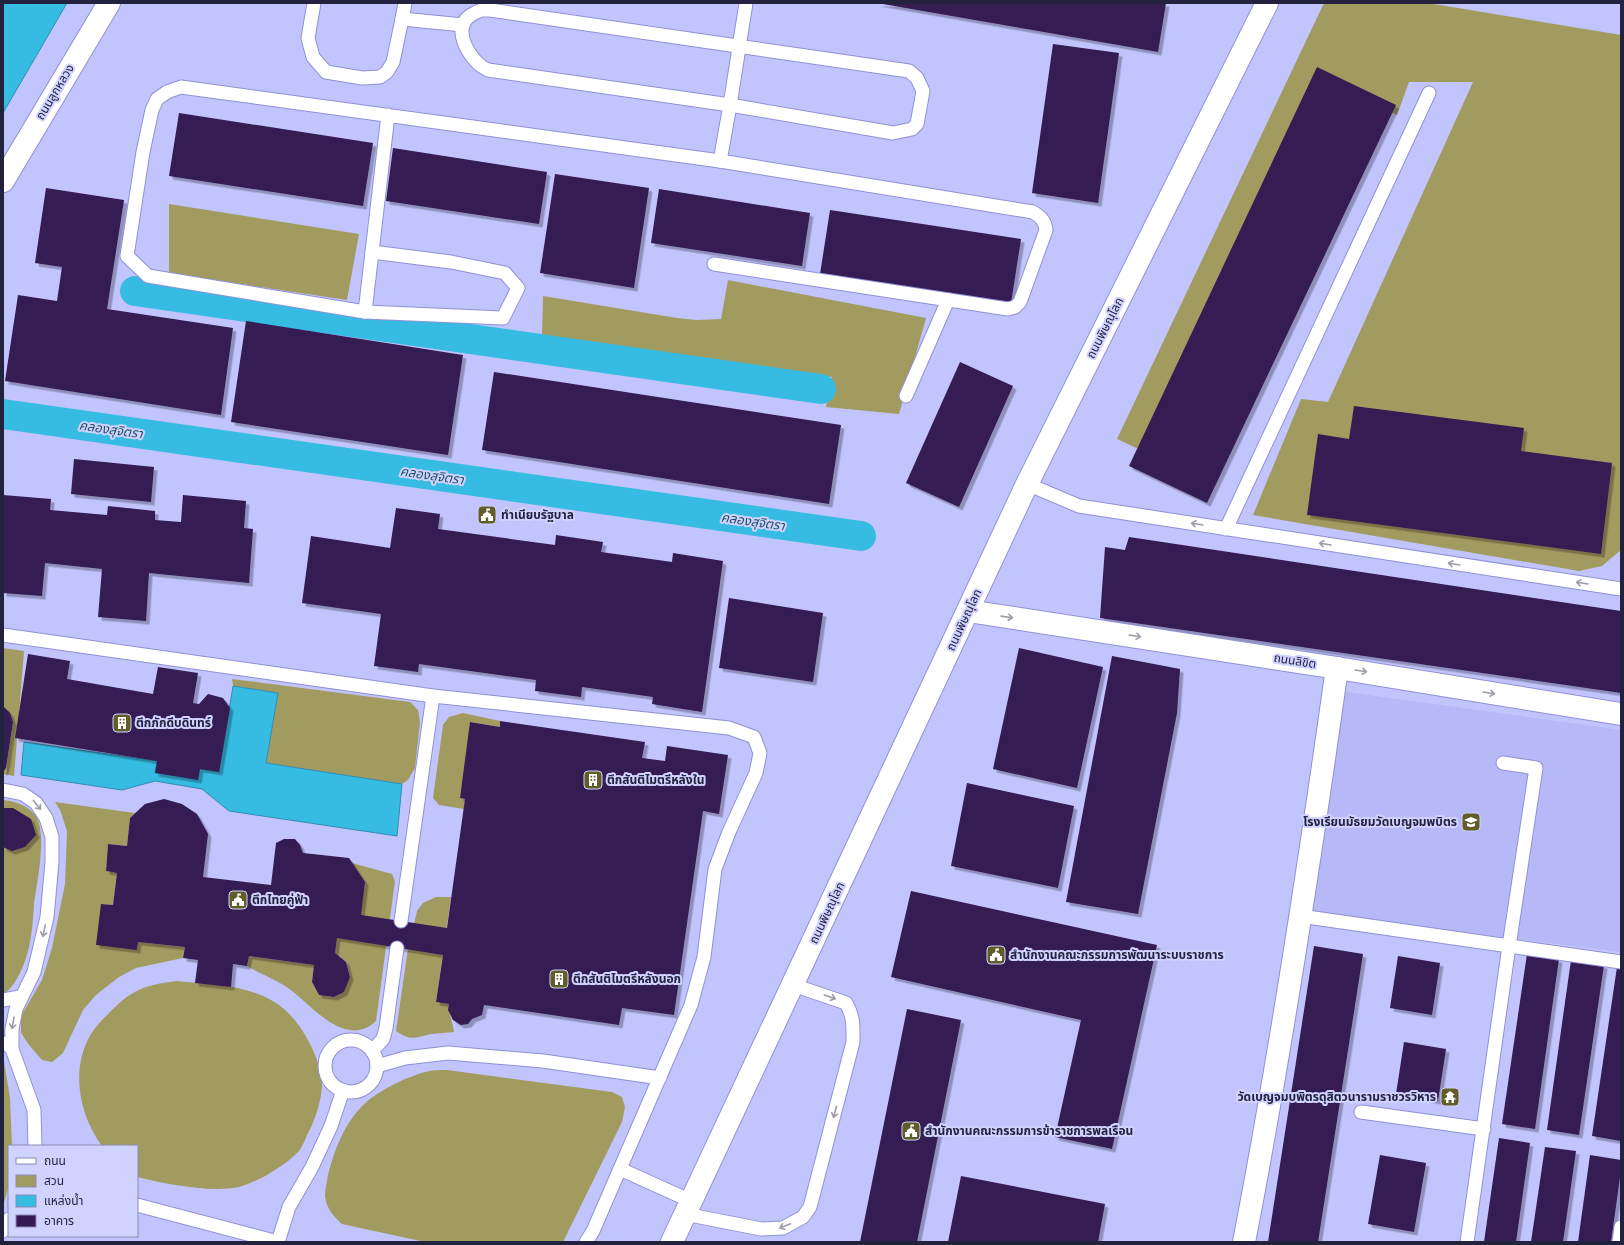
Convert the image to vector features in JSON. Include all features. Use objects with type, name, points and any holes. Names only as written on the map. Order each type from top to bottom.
[{"type":"street","name":"ถนนลูกหลวง","points":[[3,181],[109,3]]},
{"type":"street","name":"ถนนพิษณุโลก","points":[[672,1242],[1027,484],[1267,3]]},
{"type":"street","name":"ถนนลิขิต","points":[[968,611],[1621,714]]},
{"type":"street","points":[[1244,1242],[1260,1160],[1300,916],[1337,668]]},
{"type":"lane","points":[[314,3],[308,38],[313,57],[326,72],[362,78],[380,77],[387,72],[392,62],[405,3]]},
{"type":"lane","points":[[720,161],[746,3]]},
{"type":"lane","points":[[490,10],[740,46],[909,71],[917,78],[923,92],[917,124],[912,129],[893,133],[730,105],[488,70],[480,66],[467,49],[463,25],[474,12],[490,10]]},
{"type":"lane","points":[[402,19],[463,25]]},
{"type":"lane","points":[[372,252],[451,262],[505,273],[518,288],[503,318],[365,312],[148,276],[127,256],[143,152],[152,110],[157,99],[167,92],[181,87],[720,161],[1033,212],[1041,217],[1045,224],[1046,230],[1020,302],[1008,309],[714,264]]},
{"type":"lane","points":[[1226,529],[1429,93]]},
{"type":"lane","points":[[365,312],[388,115]]},
{"type":"lane","points":[[906,396],[948,300]]},
{"type":"lane","points":[[1027,484],[1079,506],[1621,589]]},
{"type":"lane","points":[[3,635],[433,696],[729,728],[754,737],[760,753],[756,773],[729,832],[715,869],[704,957],[693,998],[660,1078],[593,1231],[586,1242]]},
{"type":"lane","points":[[401,920],[433,696]]},
{"type":"lane","points":[[1467,1242],[1536,768],[1503,763]]},
{"type":"lane","points":[[3,790],[23,794],[36,803],[46,818],[52,837],[52,862],[47,917],[34,972],[28,986],[20,997],[16,1009],[12,1029],[12,1049]]},
{"type":"lane","points":[[1300,916],[1621,962]]},
{"type":"lane","points":[[372,1051],[383,1039],[386,1028],[397,948]]},
{"type":"lane","points":[[620,1169],[688,1208],[761,1229],[783,1228],[803,1217],[810,1207],[853,1042],[853,1024],[852,1014],[846,1003],[793,984]]},
{"type":"lane","points":[[3,1000],[20,997]]},
{"type":"lane","points":[[3,1038],[12,1049],[34,1110],[35,1145]]},
{"type":"lane","points":[[349,1040],[362,1043],[372,1051],[376,1058],[377,1066],[372,1081],[366,1087],[351,1092],[336,1086],[330,1079],[326,1071],[326,1062],[328,1054],[333,1046],[349,1040]]},
{"type":"lane","points":[[377,1066],[405,1058],[448,1053],[543,1061],[660,1078]]},
{"type":"lane","points":[[138,1205],[278,1242],[289,1207],[312,1167],[328,1132],[343,1090]]},
{"type":"lane","points":[[1361,1112],[1484,1128]]},
{"type":"lane","points":[[3,1231],[8,1221]]},
{"type":"lane","points":[[1619,1242],[1621,1227]]},
{"type":"shaded area","name":"โรงเรียนมัธยมวัดเบญจมพบิตร","points":[[1339,691],[1621,730],[1621,952],[1310,913]]},
{"type":"green space","points":[[1324,3],[1428,3],[1621,35],[1621,550],[1602,566],[1579,571],[1253,515],[1301,399],[1328,402],[1473,82],[1409,82],[1397,115],[1321,81],[1147,453],[1117,439]]},
{"type":"green space","points":[[169,204],[359,234],[347,300],[169,273]]},
{"type":"green space","points":[[728,280],[926,318],[899,414],[826,407],[832,377],[632,353],[542,335],[543,296],[677,318],[696,320],[721,319]]},
{"type":"green space","points":[[3,648],[24,651],[14,776],[3,774],[6,768],[13,722],[10,713],[3,707]]},
{"type":"green space","points":[[232,679],[410,702],[418,710],[420,722],[415,768],[408,780],[402,784],[266,763],[278,693],[233,686]]},
{"type":"green space","points":[[463,713],[500,721],[500,727],[471,722],[460,798],[465,799],[464,809],[439,805],[433,798],[443,725],[449,717]]},
{"type":"green space","points":[[3,800],[25,806],[34,813],[39,823],[41,832],[41,853],[32,932],[28,953],[16,980],[8,991],[3,994]]},
{"type":"green space","points":[[55,802],[135,813],[130,818],[127,846],[108,844],[106,871],[117,873],[113,905],[101,904],[137,950],[138,942],[185,947],[183,958],[136,968],[119,977],[96,995],[83,1010],[63,1053],[52,1062],[42,1060],[29,1045],[21,1033],[21,1016],[42,980],[52,948],[65,884],[67,831],[60,810]]},
{"type":"green space","points":[[352,863],[392,874],[395,881],[376,1021],[364,1029],[352,1030],[341,1028],[329,1021],[288,988],[247,966],[249,956],[314,965],[312,982],[319,995],[334,997],[344,992],[350,976],[346,962],[335,953],[340,916],[360,918],[365,882]]},
{"type":"green space","points":[[436,897],[451,897],[436,1002],[449,1004],[454,1032],[410,1038],[396,1031],[408,949],[417,911],[423,903]]},
{"type":"green space","points":[[177,981],[219,985],[247,990],[260,995],[273,1001],[284,1009],[298,1024],[310,1044],[319,1066],[322,1086],[313,1124],[300,1149],[295,1155],[267,1175],[239,1187],[227,1189],[188,1187],[138,1177],[138,1145],[101,1145],[94,1134],[83,1106],[80,1092],[79,1077],[84,1048],[95,1028],[118,1004],[138,990]]},
{"type":"green space","points":[[3,1055],[10,1098],[12,1145],[8,1145],[8,1188],[3,1206]]},
{"type":"green space","points":[[433,1070],[447,1070],[612,1092],[622,1097],[625,1107],[622,1122],[563,1242],[425,1242],[342,1224],[331,1212],[325,1196],[328,1175],[334,1154],[348,1124],[362,1106],[383,1090],[411,1077]]},
{"type":"water","points":[[3,3],[67,3],[3,113]]},
{"type":"water","points":[[233,686],[278,693],[266,763],[402,784],[397,836],[229,811],[202,789],[155,781],[122,790],[21,775],[24,742],[157,761],[155,773],[200,769],[219,772]]},
{"type":"building","points":[[877,3],[1166,3],[1158,52]]},
{"type":"building","points":[[1053,44],[1119,53],[1098,203],[1032,193]]},
{"type":"building","points":[[1317,67],[1396,105],[1207,503],[1129,466]]},
{"type":"building","points":[[179,113],[373,143],[363,206],[169,176]]},
{"type":"building","points":[[393,148],[547,172],[539,224],[386,201]]},
{"type":"building","points":[[555,174],[649,188],[634,288],[540,273]]},
{"type":"building","points":[[46,188],[124,200],[107,309],[233,328],[221,415],[5,381],[18,295],[57,301],[62,267],[35,263]]},
{"type":"building","points":[[659,189],[810,213],[802,266],[651,243]]},
{"type":"building","points":[[830,210],[1021,239],[1011,303],[820,274]]},
{"type":"building","points":[[246,321],[463,355],[448,455],[231,422]]},
{"type":"building","points":[[960,362],[1013,386],[959,507],[906,483]]},
{"type":"building","points":[[494,372],[841,425],[829,504],[482,450]]},
{"type":"building","points":[[1354,406],[1524,428],[1521,451],[1612,463],[1601,554],[1307,515],[1318,434],[1349,439]]},
{"type":"building","points":[[74,459],[154,467],[151,502],[71,494]]},
{"type":"building","points":[[3,495],[51,499],[50,510],[107,515],[108,506],[155,511],[155,520],[181,522],[183,495],[246,501],[244,528],[253,529],[249,583],[149,573],[146,621],[98,617],[102,569],[45,563],[42,596],[3,593]]},
{"type":"building","points":[[396,508],[440,514],[438,529],[555,545],[556,535],[603,542],[601,552],[672,562],[673,553],[723,561],[702,712],[652,704],[653,697],[582,687],[581,697],[535,691],[536,680],[419,664],[418,672],[374,666],[381,614],[302,603],[311,536],[390,548]]},
{"type":"building","points":[[1129,537],[1621,611],[1621,693],[1100,618],[1105,547],[1125,550]]},
{"type":"building","points":[[729,598],[823,613],[813,682],[719,668]]},
{"type":"building","points":[[1019,648],[1103,667],[1077,788],[993,769]]},
{"type":"building","name":"ตึกภักดีบดินทร์","points":[[28,654],[70,661],[67,679],[153,694],[158,667],[198,673],[193,703],[199,704],[208,694],[223,698],[230,708],[219,772],[200,769],[198,780],[155,773],[157,761],[15,738]]},
{"type":"building","points":[[1112,656],[1180,669],[1177,713],[1138,914],[1066,902]]},
{"type":"building","points":[[3,706],[10,713],[13,722],[6,768],[3,773]]},
{"type":"building","points":[[500,721],[645,742],[642,758],[665,761],[667,746],[728,755],[719,814],[703,811],[674,1015],[622,1008],[619,1025],[484,1005],[482,1015],[472,1019],[468,1024],[461,1025],[453,1020],[448,1010],[449,1004],[436,1002],[443,955],[337,938],[335,953],[346,962],[350,977],[344,992],[334,997],[319,995],[312,982],[314,965],[249,956],[247,966],[233,964],[231,987],[195,983],[198,960],[183,958],[185,947],[138,942],[137,950],[96,945],[101,904],[113,905],[117,873],[106,871],[108,844],[127,846],[130,818],[145,804],[164,799],[182,804],[197,814],[208,834],[203,877],[271,885],[276,843],[284,839],[295,839],[300,845],[303,853],[349,858],[365,882],[361,915],[447,928],[465,799],[460,798],[470,722],[500,727]]},
{"type":"building","points":[[967,783],[1074,806],[1058,888],[951,866]]},
{"type":"building","points":[[3,808],[13,808],[31,819],[36,835],[25,847],[12,851],[3,847]]},
{"type":"building","points":[[911,891],[1157,945],[1112,1149],[1055,1137],[1081,1020],[891,977]]},
{"type":"building","points":[[1314,946],[1363,954],[1318,1242],[1268,1242]]},
{"type":"building","points":[[1527,954],[1559,959],[1535,1129],[1502,1124]]},
{"type":"building","points":[[1398,956],[1440,963],[1432,1015],[1390,1008]]},
{"type":"building","points":[[1571,960],[1604,965],[1579,1135],[1547,1130]]},
{"type":"building","points":[[1617,967],[1621,967],[1621,1141],[1592,1136]]},
{"type":"building","name":"สำนักงานคณะกรรมการข้าราชการพลเรือน","points":[[907,1009],[961,1020],[917,1242],[860,1242]]},
{"type":"building","points":[[1404,1042],[1446,1049],[1438,1101],[1396,1094]]},
{"type":"building","points":[[1499,1138],[1530,1143],[1516,1242],[1484,1242]]},
{"type":"building","points":[[1545,1147],[1576,1151],[1563,1242],[1531,1242]]},
{"type":"building","points":[[1380,1155],[1426,1163],[1414,1232],[1368,1224]]},
{"type":"building","points":[[1590,1155],[1621,1160],[1621,1170],[1611,1242],[1578,1242]]},
{"type":"building","points":[[961,1176],[1105,1204],[1098,1242],[948,1242]]},
{"type":"waterway","points":[[135,291],[821,389]]},
{"type":"waterway","name":"คลองสุจิตรา","points":[[3,414],[861,536]]},
{"type":"place","name":"ทำเนียบรัฐบาล","points":[[487,515]]},
{"type":"place","name":"ตึกภักดีบดินทร์","points":[[122,723]]},
{"type":"place","name":"ตึกสันติไมตรีหลังใน","points":[[593,780]]},
{"type":"place","name":"โรงเรียนมัธยมวัดเบญจมพบิตร","points":[[1471,822]]},
{"type":"place","name":"ตึกไทยคู่ฟ้า","points":[[238,900]]},
{"type":"place","name":"สำนักงานคณะกรรมการพัฒนาระบบราชการ","points":[[996,955]]},
{"type":"place","name":"ตึกสันติไมตรีหลังนอก","points":[[559,979]]},
{"type":"place","name":"วัดเบญจมบพิตรดุสิตวนารามราชวรวิหาร","points":[[1450,1097]]},
{"type":"place","name":"สำนักงานคณะกรรมการข้าราชการพลเรือน","points":[[911,1131]]}]
